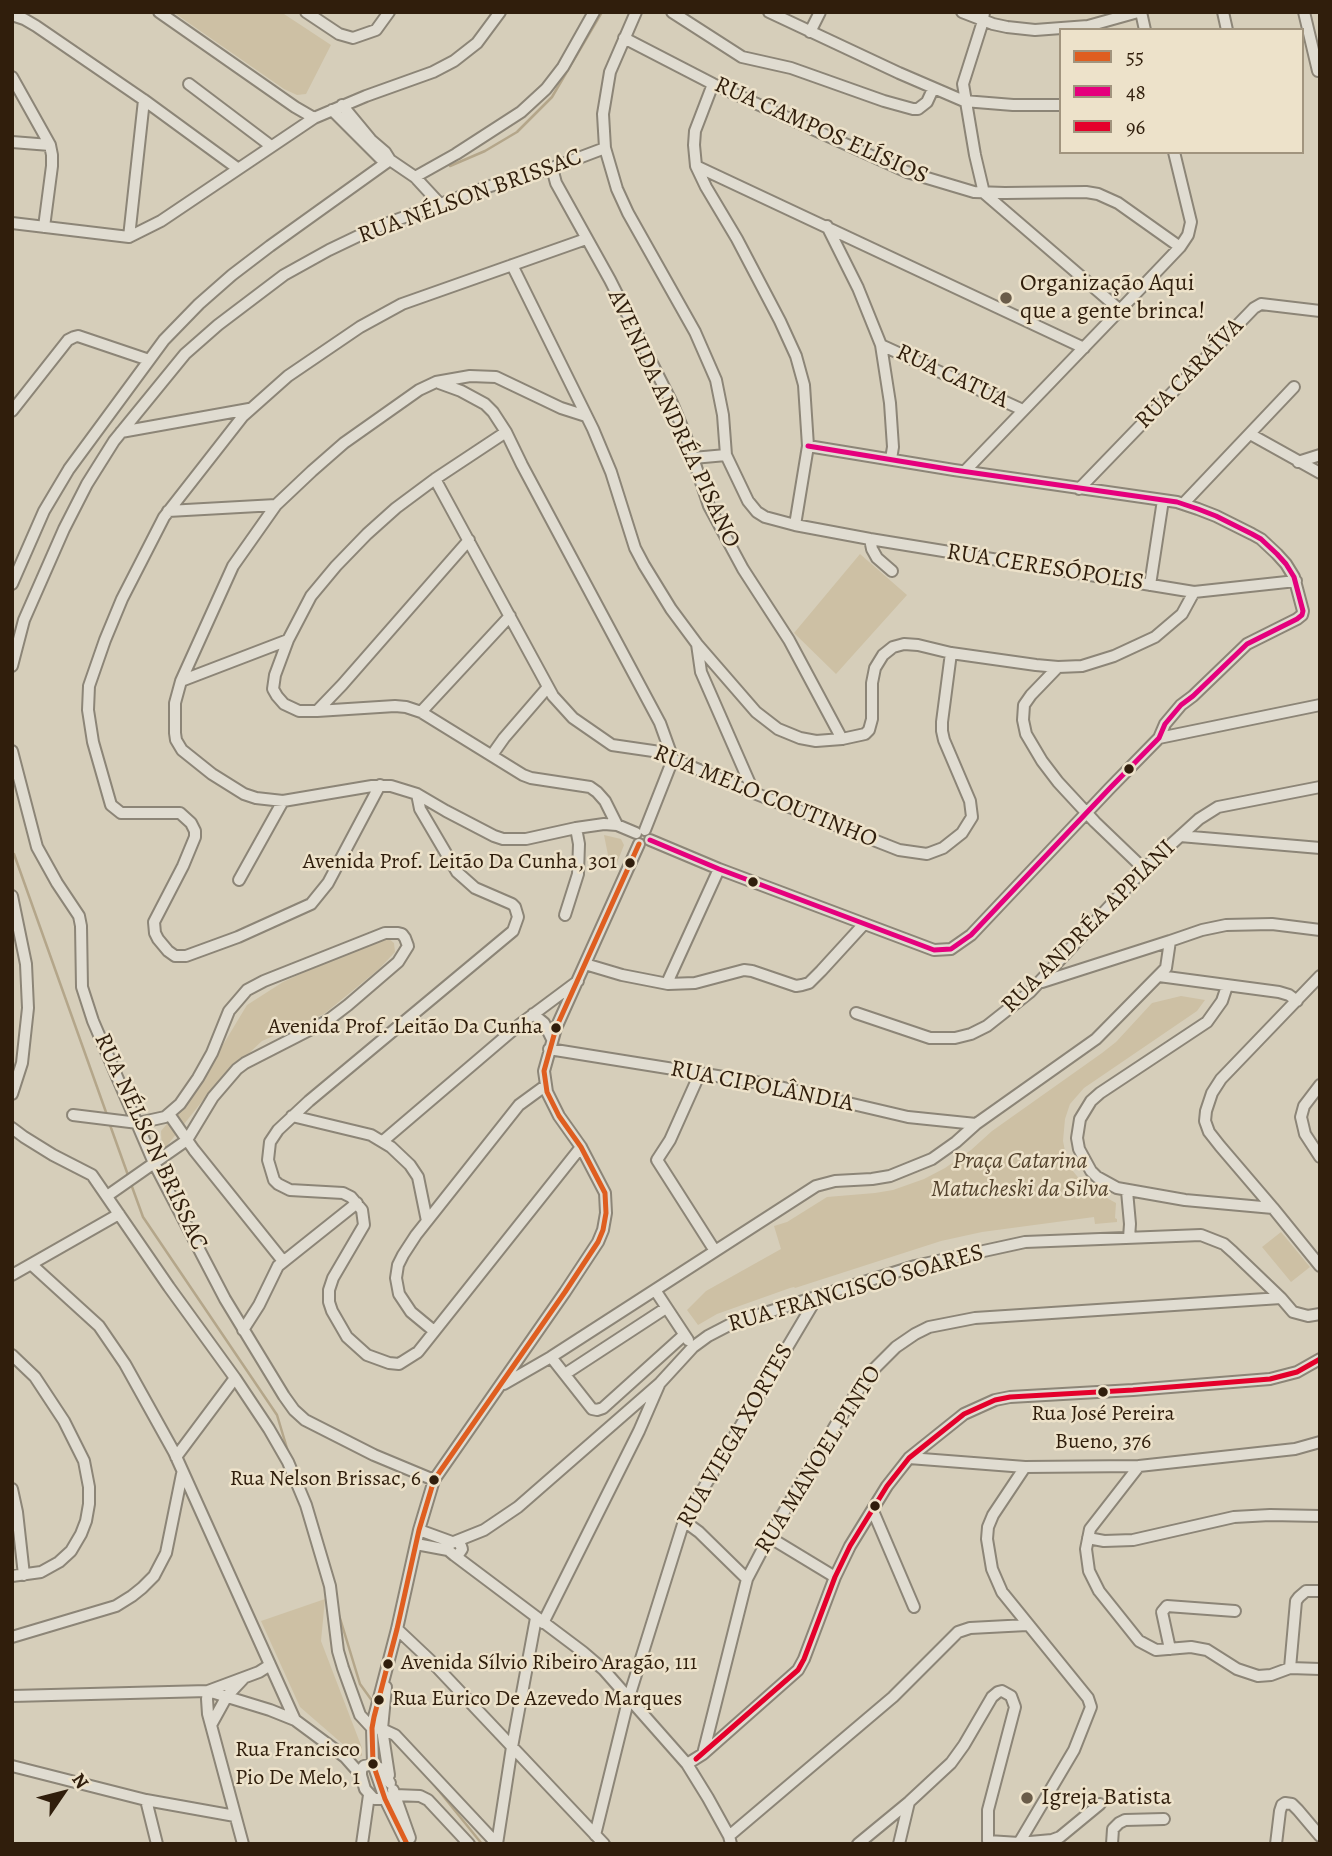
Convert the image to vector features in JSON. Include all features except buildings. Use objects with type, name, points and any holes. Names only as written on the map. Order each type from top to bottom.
[{"type":"street","points":[[159,12],[314,118]]},
{"type":"street","points":[[306,12],[339,34],[353,38],[376,30],[389,12]]},
{"type":"street","points":[[12,223],[129,237],[161,221],[314,118],[433,72],[454,61],[477,43],[500,12]]},
{"type":"street","points":[[415,177],[522,112],[546,89],[563,67],[594,12]]},
{"type":"street","points":[[636,12],[610,72],[603,114],[605,148],[617,189],[628,213],[695,332],[716,380],[723,415],[726,455],[693,458]]},
{"type":"street","points":[[672,12],[743,57],[791,68],[884,101],[918,108],[927,102],[933,89]]},
{"type":"street","points":[[810,32],[820,12]]},
{"type":"street","points":[[962,12],[984,17],[1007,27],[1059,29]]},
{"type":"street","points":[[1070,28],[1088,26],[1139,12]]},
{"type":"street","points":[[1304,12],[1318,71]]},
{"type":"street","points":[[773,13],[964,101],[1059,105]]},
{"type":"street","points":[[12,15],[36,26],[237,168]]},
{"type":"street","points":[[984,17],[962,84],[976,164],[984,192],[1120,310]]},
{"type":"street","name":"RUA CAMPOS ELÍSIOS","points":[[624,38],[713,84],[907,173],[961,189],[984,192],[1098,194],[1118,203],[1180,247]]},
{"type":"street","points":[[12,77],[50,145],[52,166],[44,227]]},
{"type":"street","points":[[189,84],[271,146]]},
{"type":"street","points":[[713,84],[695,131],[696,166],[772,305],[796,356],[804,385],[808,446],[795,525]]},
{"type":"street","points":[[129,237],[144,100]]},
{"type":"street","points":[[337,108],[385,152],[390,160],[415,177],[440,204]]},
{"type":"street","points":[[12,142],[50,145]]},
{"type":"street","name":"RUA NÉLSON BRISSAC","points":[[12,666],[24,620],[87,484],[146,400],[185,354],[218,325],[284,275],[377,227],[486,187],[552,168],[605,148]]},
{"type":"street","points":[[965,471],[1180,247],[1191,229],[1191,222],[1174,154]]},
{"type":"street","points":[[12,584],[44,512],[69,469],[164,340],[232,275],[390,160]]},
{"type":"street","points":[[696,166],[1084,348]]},
{"type":"street","name":"AVENIDA ANDRÉA PISANO","points":[[552,168],[556,183],[610,280],[672,403],[709,506],[743,569],[789,640],[842,740]]},
{"type":"street","points":[[827,226],[858,288],[881,345],[890,403],[893,447],[891,459]]},
{"type":"street","points":[[380,785],[328,883],[311,904],[238,937],[186,956],[175,956],[162,945],[155,933],[154,922],[188,855],[195,831],[180,813],[121,813],[114,809],[93,743],[89,686],[122,599],[141,559],[169,511],[250,409],[288,376],[373,319],[402,304],[586,239]]},
{"type":"street","points":[[512,265],[611,471],[635,548],[671,610],[697,645],[756,712],[778,729],[808,740],[842,740],[865,734],[872,719],[873,676],[879,660],[893,647],[909,644],[951,653],[1058,667],[1093,664],[1155,637],[1182,614],[1194,592]]},
{"type":"street","name":"RUA CARAÍVA","points":[[1079,489],[1257,306],[1271,305],[1320,311]]},
{"type":"street","points":[[12,411],[68,340],[74,337],[78,336],[149,360]]},
{"type":"street","name":"RUA CATUA","points":[[881,345],[1023,410]]},
{"type":"street","points":[[586,416],[561,408],[496,377],[470,376],[436,382],[419,390],[344,443],[276,505],[226,579],[181,681],[175,703],[176,740],[182,750],[212,774],[244,794],[263,800],[283,801],[380,785],[417,794],[503,839],[526,839],[576,828],[617,825],[719,869],[934,950],[942,950],[957,946],[971,935],[1159,738],[1165,724],[1181,705],[1247,644],[1302,615],[1296,581],[1286,564],[1261,539],[1216,516],[1182,504],[808,446]]},
{"type":"street","points":[[436,382],[485,404],[506,432],[660,723],[673,759],[642,837],[551,1044],[544,1071],[545,1086],[559,1115],[581,1147],[605,1193],[603,1230],[585,1262],[434,1480],[386,1667],[377,1729],[366,1768],[365,1789],[374,1799],[420,1796],[428,1800],[469,1844]]},
{"type":"street","points":[[130,385],[146,400]]},
{"type":"street","points":[[1182,504],[1294,387]]},
{"type":"street","points":[[121,432],[250,409]]},
{"type":"street","points":[[506,432],[396,508],[336,566],[311,596],[288,640],[275,675],[273,689],[284,704],[293,709],[317,712],[396,706],[421,712],[523,775],[590,787],[605,801],[617,825]]},
{"type":"street","points":[[1250,434],[1320,473]]},
{"type":"street","name":"RUA CERESÓPOLIS","points":[[726,455],[752,508],[765,517],[795,525],[1194,592],[1296,581]]},
{"type":"street","points":[[1298,462],[1320,455]]},
{"type":"street","name":"RUA MELO COUTINHO","points":[[435,479],[553,696],[573,718],[612,745],[652,750],[898,850],[927,854],[943,848],[962,832],[972,817],[970,801],[942,731],[951,653]]},
{"type":"street","points":[[1150,585],[1163,500]]},
{"type":"street","points":[[169,511],[276,505]]},
{"type":"street","points":[[870,539],[877,558],[892,571]]},
{"type":"street","points":[[317,712],[469,540]]},
{"type":"street","points":[[421,712],[510,616]]},
{"type":"street","points":[[181,681],[288,640]]},
{"type":"street","points":[[697,645],[701,672],[754,793]]},
{"type":"street","points":[[1058,667],[1027,700],[1023,713],[1026,734],[1050,772],[1144,869]]},
{"type":"street","points":[[492,755],[503,738],[548,687]]},
{"type":"street","points":[[1185,732],[1181,721],[1182,714],[1193,696]]},
{"type":"street","points":[[1159,738],[1320,705]]},
{"type":"street","name":"RUA NÉLSON BRISSAC","points":[[12,751],[37,847],[79,916],[82,978],[87,1002],[154,1163],[225,1299],[294,1410],[305,1420],[377,1456],[434,1480]]},
{"type":"street","name":"RUA ANDRÉA APPIANI","points":[[856,1013],[918,1035],[944,1039],[971,1034],[987,1026],[1030,992],[1144,869],[1199,818],[1218,807],[1320,787]]},
{"type":"street","points":[[417,794],[420,809],[457,872],[475,888],[512,904],[518,915],[517,924],[513,932],[292,1116],[270,1142],[268,1160],[275,1182],[290,1190],[343,1192],[357,1203],[363,1215],[364,1225],[333,1278],[330,1290],[331,1307],[348,1337],[367,1355],[380,1361],[394,1364],[407,1360],[418,1352],[581,1147]]},
{"type":"street","points":[[239,880],[283,801]]},
{"type":"street","points":[[565,915],[578,874],[579,844],[576,828]]},
{"type":"street","points":[[1180,836],[1320,848]]},
{"type":"street","points":[[667,983],[719,869]]},
{"type":"street","points":[[12,896],[26,964],[28,1008],[22,1063],[12,1094]]},
{"type":"street","points":[[585,964],[622,975],[667,983],[695,983],[744,970],[796,986],[809,983],[864,924]]},
{"type":"street","points":[[1039,982],[1216,926],[1272,924],[1320,930]]},
{"type":"street","points":[[73,1115],[138,1123],[162,1118],[180,1104],[198,1078],[212,1053],[229,1011],[247,990],[385,933],[404,936],[408,946],[398,962],[327,1021],[237,1069],[213,1097],[187,1140],[107,1196]]},
{"type":"street","points":[[500,1386],[551,1357],[816,1186],[835,1181],[873,1179],[908,1170],[932,1159],[957,1142],[976,1124],[1085,1048],[1115,1022],[1168,964],[1170,941]]},
{"type":"street","points":[[1159,976],[1284,993],[1297,1001]]},
{"type":"street","points":[[1320,976],[1222,1079],[1212,1093],[1205,1121],[1209,1132],[1320,1266]]},
{"type":"street","points":[[383,1141],[533,1014],[578,981]]},
{"type":"street","points":[[1227,986],[1222,1001],[1207,1022],[1100,1093],[1085,1109],[1080,1119],[1077,1138],[1086,1164],[1097,1177],[1117,1188],[1185,1200],[1273,1208]]},
{"type":"street","points":[[533,1014],[544,1023],[551,1044]]},
{"type":"street","name":"RUA CIPOLÂNDIA","points":[[551,1044],[802,1091],[908,1117],[976,1124]]},
{"type":"street","points":[[700,1073],[670,1140],[657,1160],[715,1251]]},
{"type":"street","points":[[1320,1085],[1304,1106],[1301,1117],[1305,1134],[1320,1157]]},
{"type":"street","points":[[434,1331],[403,1302],[397,1287],[398,1265],[407,1247],[519,1105],[545,1086]]},
{"type":"street","points":[[169,1114],[283,1261]]},
{"type":"street","points":[[292,1116],[371,1135],[383,1141],[418,1177],[428,1221]]},
{"type":"street","points":[[12,1128],[53,1155],[89,1172],[235,1378],[288,1462],[306,1505],[330,1586],[342,1668],[360,1716],[377,1729],[389,1731],[401,1741],[497,1844]]},
{"type":"street","points":[[1127,1191],[1129,1238]]},
{"type":"street","points":[[243,1330],[259,1305],[275,1270],[283,1261],[357,1203]]},
{"type":"street","points":[[12,1275],[119,1214]]},
{"type":"street","name":"RUA FRANCISCO SOARES","points":[[456,1548],[518,1507],[660,1383],[693,1347],[708,1336],[733,1324],[915,1266],[1025,1242],[1202,1235],[1214,1239],[1233,1252],[1293,1312],[1308,1316],[1320,1314]]},
{"type":"street","points":[[33,1265],[99,1326],[125,1364],[176,1457],[295,1720]]},
{"type":"street","points":[[655,1290],[693,1347]]},
{"type":"street","name":"RUA VIEGA XORTES","points":[[595,1835],[629,1697],[684,1521],[816,1298]]},
{"type":"street","name":"RUA MANOEL PINTO","points":[[703,1754],[747,1579],[835,1426],[868,1375],[896,1347],[929,1327],[975,1318],[1281,1298]]},
{"type":"street","points":[[565,1374],[666,1308]]},
{"type":"street","points":[[551,1357],[592,1409],[599,1410],[684,1335]]},
{"type":"street","points":[[12,1355],[35,1377],[64,1421],[84,1461],[89,1487],[86,1521],[81,1534],[71,1551],[41,1572],[18,1575],[13,1492]]},
{"type":"street","points":[[687,1764],[703,1754],[798,1670],[835,1577],[850,1546],[887,1486],[909,1458],[964,1414],[995,1399],[1270,1379],[1297,1372],[1320,1359]]},
{"type":"street","points":[[176,1457],[235,1378]]},
{"type":"street","points":[[497,1844],[512,1747],[540,1621],[639,1432],[660,1383]]},
{"type":"street","points":[[909,1458],[1025,1467],[1139,1466],[1295,1450],[1320,1442]]},
{"type":"street","points":[[1139,1466],[1090,1530],[1086,1549],[1089,1571],[1099,1591],[1139,1641],[1156,1650],[1191,1647],[1207,1650],[1237,1669],[1258,1676],[1290,1668],[1320,1669]]},
{"type":"street","points":[[1019,1843],[1074,1750],[1091,1707],[1088,1699],[1002,1592],[988,1554],[988,1527],[993,1515],[1025,1467]]},
{"type":"street","points":[[12,1637],[116,1606],[142,1588],[154,1576],[166,1553],[183,1474]]},
{"type":"street","points":[[873,1511],[914,1607]]},
{"type":"street","points":[[1088,1538],[1104,1541],[1133,1540],[1234,1517],[1320,1516]]},
{"type":"street","points":[[684,1521],[747,1579]]},
{"type":"street","points":[[419,1530],[456,1548],[466,1565],[604,1670],[687,1764],[730,1840],[893,1697],[958,1632],[970,1628],[1027,1625]]},
{"type":"street","points":[[769,1537],[835,1577]]},
{"type":"street","points":[[416,1544],[456,1548]]},
{"type":"street","points":[[1290,1668],[1296,1601],[1306,1591],[1320,1591]]},
{"type":"street","points":[[1170,1649],[1162,1612],[1167,1606],[1235,1611]]},
{"type":"street","points":[[397,1629],[432,1662],[604,1844]]},
{"type":"street","points":[[208,1691],[259,1672],[270,1664]]},
{"type":"street","points":[[211,1725],[227,1696],[244,1678]]},
{"type":"street","points":[[12,1696],[208,1691],[295,1720],[345,1758],[366,1768],[383,1770],[390,1783]]},
{"type":"street","points":[[208,1691],[206,1707],[243,1844]]},
{"type":"street","points":[[858,1844],[909,1802],[957,1755],[998,1692],[1006,1692],[1013,1699],[1015,1707],[988,1810],[988,1843],[1052,1840],[1060,1837],[1100,1804]]},
{"type":"street","points":[[377,1729],[390,1783],[390,1797],[407,1844]]},
{"type":"street","points":[[12,1766],[146,1800],[234,1816]]},
{"type":"street","points":[[366,1768],[390,1797],[412,1844]]},
{"type":"street","points":[[362,1844],[369,1795]]},
{"type":"street","points":[[146,1800],[157,1844]]},
{"type":"street","points":[[899,1844],[909,1802]]},
{"type":"street","points":[[1276,1844],[1280,1811],[1282,1805],[1288,1803],[1292,1804],[1320,1836]]},
{"type":"street","points":[[1112,1844],[1113,1829],[1125,1820],[1164,1819]]},
{"type":"green space","points":[[173,12],[281,12],[331,45],[306,94],[297,95],[284,89]]},
{"type":"green space","points":[[860,554],[907,595],[836,674],[794,633]]},
{"type":"green space","points":[[604,835],[621,839],[624,845],[615,868],[610,865]]},
{"type":"green space","points":[[384,935],[394,943],[395,952],[379,969],[324,1014],[262,1041],[215,1085],[162,1152],[161,1131],[206,1073],[247,1005],[283,982]]},
{"type":"green space","name":"Praça Catarina Matucheski da Silva","points":[[1181,996],[1205,1000],[1197,1011],[1084,1088],[1070,1104],[1065,1119],[1063,1141],[1072,1170],[1085,1186],[1116,1203],[1117,1222],[1095,1224],[1094,1217],[982,1232],[941,1241],[790,1288],[717,1314],[698,1325],[687,1310],[706,1291],[781,1249],[774,1226],[787,1222],[827,1197],[893,1190],[945,1168],[1116,1042],[1152,1003]]},
{"type":"green space","points":[[1281,1232],[1310,1267],[1291,1282],[1262,1247]]},
{"type":"green space","points":[[325,1599],[321,1641],[362,1748],[362,1756],[353,1753],[300,1707],[261,1621]]},
{"type":"waterway","points":[[450,166],[485,151],[517,132],[552,97],[602,12]]},
{"type":"waterway","points":[[14,854],[107,1115]]},
{"type":"waterway","points":[[110,1125],[129,1178]]},
{"type":"waterway","points":[[131,1184],[143,1217],[277,1415],[289,1455]]},
{"type":"waterway","points":[[339,1615],[360,1684],[373,1702]]},
{"type":"waterway","points":[[431,1781],[482,1844]]},
{"type":"transit line","name":"48","points":[[650,840],[719,869],[934,950],[951,949],[971,935],[1159,738],[1165,724],[1181,705],[1247,644],[1302,615],[1294,577],[1277,554],[1261,539],[1198,509],[1177,502],[808,446]]},
{"type":"transit line","name":"55","points":[[407,1844],[385,1799],[373,1764],[374,1717],[419,1530],[434,1480],[565,1292],[603,1230],[605,1193],[581,1147],[559,1116],[547,1092],[544,1071],[556,1028],[639,844]]},
{"type":"transit line","name":"96","points":[[696,1759],[798,1670],[835,1577],[850,1546],[887,1486],[909,1458],[964,1414],[995,1400],[1010,1397],[1270,1379],[1297,1372],[1320,1359]]},
{"type":"place","name":"Organização Aqui que a gente brinca!","points":[[1006,298]]},
{"type":"place","name":"Avenida Prof. Leitão Da Cunha, 301","points":[[630,863]]},
{"type":"place","name":"Avenida Prof. Leitão Da Cunha","points":[[556,1028]]},
{"type":"place","name":"Rua José Pereira Bueno, 376","points":[[1103,1392]]},
{"type":"place","name":"Rua Nelson Brissac, 6","points":[[434,1480]]},
{"type":"place","name":"Avenida Sílvio Ribeiro Aragão, 111","points":[[388,1664]]},
{"type":"place","name":"Rua Eurico De Azevedo Marques","points":[[379,1700]]},
{"type":"place","name":"Rua Francisco Pio De Melo, 1","points":[[373,1764]]},
{"type":"place","name":"Igreja Batista","points":[[1027,1798]]}]
